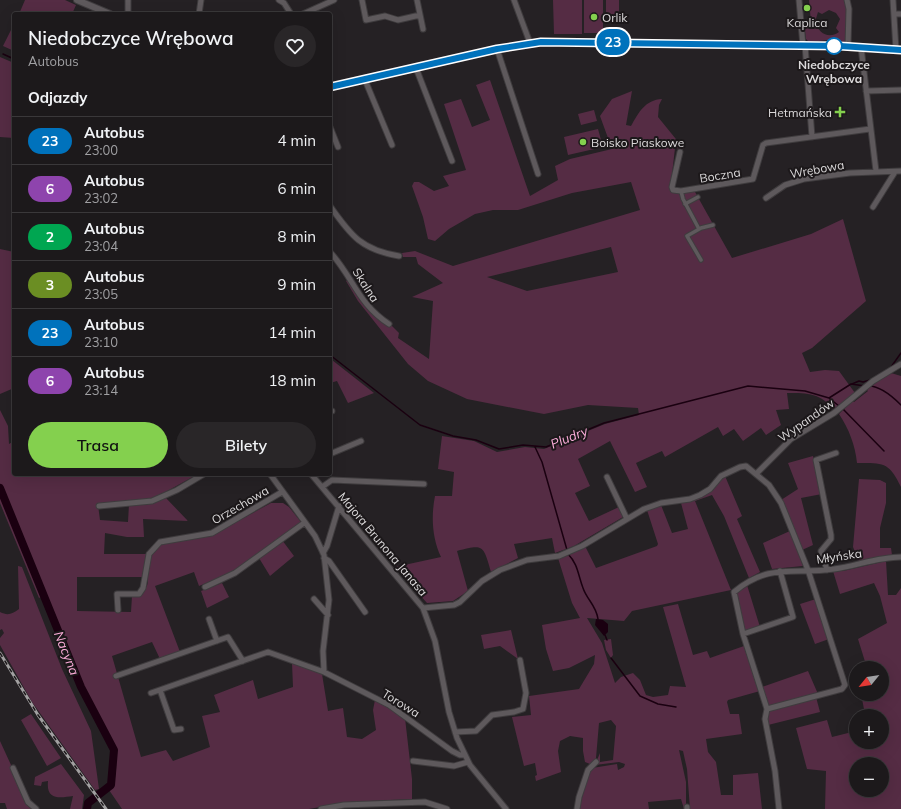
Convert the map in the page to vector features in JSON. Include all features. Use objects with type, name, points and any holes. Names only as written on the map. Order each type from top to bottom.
[{"type":"street","points":[[77,0],[105,12]]},
{"type":"street","points":[[128,0],[128,12]]},
{"type":"street","points":[[199,12],[201,0]]},
{"type":"street","points":[[279,0],[284,3],[290,12]]},
{"type":"street","points":[[307,12],[334,0]]},
{"type":"street","points":[[362,0],[366,20],[385,16],[398,20],[420,15]]},
{"type":"street","points":[[417,0],[423,29]]},
{"type":"street","points":[[514,0],[530,43]]},
{"type":"street","points":[[799,0],[812,137],[870,129]]},
{"type":"street","points":[[848,0],[848,46]]},
{"type":"street","points":[[332,87],[497,49],[530,43],[566,42],[848,46],[898,50],[893,0]]},
{"type":"street","points":[[895,14],[901,14]]},
{"type":"street","points":[[861,47],[876,171]]},
{"type":"street","points":[[497,49],[538,174]]},
{"type":"street","points":[[416,68],[452,160]]},
{"type":"street","points":[[365,80],[392,145]]},
{"type":"street","points":[[866,91],[901,90]]},
{"type":"street","points":[[332,133],[338,147]]},
{"type":"street","name":"Boczna","points":[[681,191],[753,179],[764,145],[812,137]]},
{"type":"street","points":[[680,152],[672,187],[673,190],[681,191],[685,204],[700,229]]},
{"type":"street","name":"Wrębowa","points":[[766,198],[785,185],[804,179],[835,174],[898,171]]},
{"type":"street","name":"Wrębowa","points":[[873,207],[898,171]]},
{"type":"street","points":[[685,204],[698,197]]},
{"type":"street","points":[[332,208],[358,241],[380,252],[399,256]]},
{"type":"street","points":[[700,260],[687,236],[713,224]]},
{"type":"street","name":"Skalna","points":[[332,254],[339,262],[365,304],[375,315],[389,324]]},
{"type":"street","name":"Wypandów","points":[[757,474],[791,439],[830,416],[873,381],[901,364]]},
{"type":"street","points":[[332,453],[361,441]]},
{"type":"street","points":[[827,570],[821,552],[831,539],[831,535],[816,460],[836,453]]},
{"type":"street","points":[[423,608],[454,605],[460,602],[482,581],[500,570],[527,560],[559,556],[582,546],[627,519],[656,505],[690,499],[700,495],[710,489],[721,476],[742,466],[748,466],[769,486],[781,503],[808,570],[845,686],[842,689],[767,709]]},
{"type":"street","points":[[99,506],[152,501],[177,490],[201,476]]},
{"type":"street","name":"Orzechowa","points":[[271,476],[317,541],[324,555],[365,612]]},
{"type":"street","name":"Majora Brunona Janasa","points":[[313,476],[423,608],[435,641],[448,712],[464,754],[468,762],[506,809]]},
{"type":"street","points":[[607,477],[627,519]]},
{"type":"street","name":"Majora Brunona Janasa","points":[[322,487],[332,480],[424,484]]},
{"type":"street","name":"Orzechowa","points":[[118,610],[117,594],[139,594],[143,588],[149,554],[160,542],[212,533],[282,492]]},
{"type":"street","name":"Orzechowa","points":[[324,672],[323,651],[329,600],[324,555],[339,506]]},
{"type":"street","points":[[205,587],[235,573],[304,523]]},
{"type":"street","name":"Młyńska","points":[[779,809],[775,771],[765,719],[767,709],[743,634],[734,592],[768,572],[827,570],[880,559],[901,557]]},
{"type":"street","points":[[743,634],[793,617],[780,571]]},
{"type":"street","points":[[314,599],[328,615]]},
{"type":"street","points":[[209,619],[217,641]]},
{"type":"street","points":[[116,676],[228,637],[243,661]]},
{"type":"street","points":[[152,693],[268,652],[324,672]]},
{"type":"street","points":[[455,732],[476,731],[492,715],[514,712],[523,709],[526,693],[520,660]]},
{"type":"street","name":"Torowa","points":[[324,672],[389,705],[452,750],[460,755],[464,754]]},
{"type":"street","points":[[160,690],[174,730],[181,729]]},
{"type":"street","points":[[413,761],[454,766],[468,762]]},
{"type":"street","points":[[577,809],[588,770],[596,762]]},
{"type":"street","points":[[13,768],[28,802],[36,809]]},
{"type":"street","points":[[321,809],[344,805],[425,802],[447,809]]},
{"type":"shaded area","points":[[25,0],[65,0],[76,5],[73,12],[20,12]]},
{"type":"shaded area","points":[[553,0],[582,0],[582,34],[554,34]]},
{"type":"shaded area","name":"Orlik","points":[[584,0],[603,0],[603,33],[584,33]]},
{"type":"shaded area","name":"Orlik","points":[[606,0],[619,0],[619,16],[606,16]]},
{"type":"shaded area","points":[[809,0],[846,0],[846,42],[828,40],[809,42],[806,39],[804,23],[811,22]],"holes":[[[829,10],[836,13],[840,19],[836,28],[839,32],[828,35],[819,30],[815,22],[818,12],[822,14]]]},
{"type":"shaded area","points":[[12,28],[12,50],[3,46]]},
{"type":"shaded area","points":[[0,57],[12,62],[12,138],[0,137]]},
{"type":"shaded area","points":[[490,80],[530,196],[558,180],[555,166],[570,159],[612,149],[600,116],[612,99],[632,91],[626,125],[631,126],[647,104],[662,99],[659,105],[658,117],[684,149],[675,148],[670,192],[695,192],[732,258],[811,234],[843,219],[866,301],[812,348],[802,353],[810,372],[825,370],[839,371],[855,393],[834,410],[824,400],[814,395],[787,393],[789,409],[776,410],[781,425],[766,435],[761,428],[743,441],[734,429],[723,436],[718,427],[665,457],[662,451],[636,463],[647,487],[635,492],[610,441],[578,459],[590,486],[575,493],[589,521],[619,507],[623,517],[574,546],[555,553],[552,538],[514,544],[518,558],[491,572],[484,552],[478,547],[457,551],[468,591],[453,601],[427,603],[395,567],[441,557],[433,527],[435,496],[452,496],[454,472],[438,469],[442,436],[474,441],[497,452],[525,447],[544,449],[605,424],[639,415],[638,408],[588,405],[544,414],[467,399],[428,381],[408,364],[358,301],[346,281],[348,280],[369,311],[389,327],[391,325],[399,333],[398,338],[429,359],[433,301],[412,297],[443,283],[418,264],[416,257],[403,257],[402,253],[415,251],[453,266],[640,210],[631,182],[572,193],[518,210],[493,210],[475,214],[449,229],[435,241],[428,239],[423,217],[412,186],[414,182],[419,182],[434,191],[449,186],[443,176],[466,170],[444,104],[461,99],[472,127],[490,120],[476,85]],"holes":[[[611,247],[618,272],[527,291],[487,277]]]},
{"type":"shaded area","points":[[594,110],[597,121],[581,125],[578,114]]},
{"type":"shaded area","name":"Boisko Piaskowe","points":[[598,129],[603,147],[568,155],[564,137]]},
{"type":"shaded area","points":[[0,249],[12,252],[12,389],[0,394]]},
{"type":"shaded area","points":[[332,360],[374,393],[348,403],[337,381],[332,382]]},
{"type":"shaded area","points":[[891,373],[901,376],[901,487],[889,468],[874,463],[857,463],[851,437],[839,414],[852,401],[854,402],[868,391],[866,389]]},
{"type":"shaded area","points":[[0,410],[8,426],[9,444],[12,442],[12,476],[194,476],[151,500],[98,505],[100,520],[128,522],[129,504],[151,504],[165,497],[188,521],[143,519],[144,537],[127,537],[105,533],[104,554],[147,554],[143,577],[77,577],[77,611],[131,612],[132,596],[141,592],[148,584],[147,563],[158,547],[162,544],[212,535],[271,503],[283,503],[289,507],[301,522],[233,572],[199,586],[194,572],[155,586],[180,652],[160,659],[152,642],[112,656],[141,757],[166,750],[173,761],[210,747],[202,716],[220,712],[214,695],[253,680],[258,699],[293,687],[292,663],[322,674],[328,711],[343,708],[347,737],[362,739],[376,730],[373,710],[375,700],[405,718],[412,779],[412,799],[348,802],[309,809],[122,809],[109,790],[115,776],[116,758],[114,747],[83,687],[0,484]]},
{"type":"shaded area","points":[[813,456],[822,494],[801,498],[813,545],[802,550],[781,500],[798,489],[788,463]]},
{"type":"shaded area","points":[[725,476],[742,516],[737,519],[760,572],[749,578],[724,516],[712,495],[695,501],[731,590],[632,611],[624,621],[587,618],[602,643],[615,683],[621,677],[633,673],[640,680],[646,695],[653,697],[668,695],[670,686],[686,687],[663,607],[678,604],[693,655],[707,651],[710,658],[744,646],[760,691],[728,700],[727,702],[730,714],[739,714],[742,734],[706,739],[708,752],[716,762],[721,795],[733,795],[733,775],[758,773],[762,809],[690,809],[687,769],[683,751],[679,750],[686,782],[686,809],[684,809],[681,799],[648,802],[649,809],[579,809],[589,772],[592,768],[617,764],[618,770],[624,767],[625,764],[619,762],[595,765],[600,753],[600,762],[613,760],[616,726],[611,720],[599,723],[596,758],[595,762],[590,764],[585,762],[583,738],[570,736],[560,741],[558,751],[561,772],[536,781],[535,776],[537,775],[535,763],[524,766],[512,717],[531,715],[529,696],[579,689],[594,664],[595,655],[569,668],[553,671],[546,649],[542,625],[580,618],[572,603],[558,558],[585,546],[596,568],[657,546],[658,544],[647,510],[661,505],[672,533],[688,529],[681,503],[695,500],[721,477]]},
{"type":"shaded area","points":[[859,479],[880,480],[886,483],[886,503],[880,528],[880,548],[891,548],[892,555],[859,561],[853,547]]},
{"type":"shaded area","points":[[0,492],[43,596],[39,598],[0,503]]},
{"type":"shaded area","points":[[790,531],[803,566],[772,569],[763,543]]},
{"type":"shaded area","points":[[282,540],[294,556],[270,576],[259,558]]},
{"type":"shaded area","points":[[886,561],[888,595],[896,595],[901,588],[901,809],[825,809],[826,771],[807,769],[796,728],[827,720],[832,737],[849,733],[849,749],[889,749],[889,709],[864,709],[862,701],[889,701],[889,661],[865,661],[858,639],[887,623],[880,596],[874,583],[840,594],[833,571],[843,571]]},
{"type":"shaded area","points":[[18,566],[22,567],[62,669],[91,731],[99,789],[95,790],[32,702],[0,645],[0,638],[4,633],[2,629],[0,630],[0,612],[10,614],[19,609]]},
{"type":"shaded area","points":[[222,583],[229,597],[207,608],[201,591]]},
{"type":"shaded area","points":[[747,585],[760,627],[744,633],[736,593]]},
{"type":"shaded area","points":[[816,599],[829,639],[815,644],[800,604]]},
{"type":"shaded area","points":[[596,619],[603,620],[608,624],[608,632],[604,636],[595,625]]},
{"type":"shaded area","points":[[511,630],[518,659],[500,646],[484,649],[481,635]]},
{"type":"shaded area","points":[[611,639],[613,655],[611,658],[606,650],[604,640]]},
{"type":"shaded area","points":[[808,671],[818,694],[768,707],[762,687]]},
{"type":"shaded area","points":[[816,697],[820,712],[768,725],[767,718],[769,710]]},
{"type":"shaded area","points":[[31,714],[61,758],[47,766],[21,720]]},
{"type":"shaded area","points":[[0,741],[28,802],[33,809],[7,809],[5,803],[0,803]]},
{"type":"shaded area","points":[[61,764],[84,795],[82,809],[70,809],[73,796],[58,797],[51,795],[49,792],[48,781],[42,782],[41,786],[34,785],[35,777]]},
{"type":"waterway","name":"Pludry","points":[[3,54],[12,58]]},
{"type":"waterway","points":[[891,367],[901,353]]},
{"type":"waterway","name":"Pludry","points":[[332,357],[420,425],[453,436],[476,440],[499,449],[523,445],[546,447],[604,423],[748,386],[805,391],[829,398],[839,406]]},
{"type":"waterway","points":[[852,384],[859,381],[863,382],[870,380]]},
{"type":"waterway","points":[[829,398],[851,384],[865,386]]},
{"type":"waterway","points":[[869,386],[882,390],[901,405]]},
{"type":"waterway","points":[[842,408],[884,451]]},
{"type":"waterway","points":[[535,447],[542,462],[567,550]]},
{"type":"waterway","name":"Nacyna","points":[[0,488],[81,687],[114,750],[111,785],[88,803],[87,809]]},
{"type":"waterway","points":[[568,554],[576,566],[581,583],[597,614],[598,619]]},
{"type":"waterway","points":[[605,635],[607,640]]},
{"type":"waterway","points":[[611,658],[640,696],[658,704],[676,707]]},
{"type":"railway","points":[[0,653],[38,715],[106,809]]},
{"type":"bus line","name":"23","points":[[332,87],[510,46],[541,42],[840,46],[901,50]]},
{"type":"place","name":"Kaplica","points":[[807,8]]},
{"type":"place","name":"Orlik","points":[[594,17]]},
{"type":"place","name":"Niedobczyce Wrębowa","points":[[834,46]]},
{"type":"place","name":"Hetmańska","points":[[840,112]]},
{"type":"place","name":"Boisko Piaskowe","points":[[583,142]]}]
